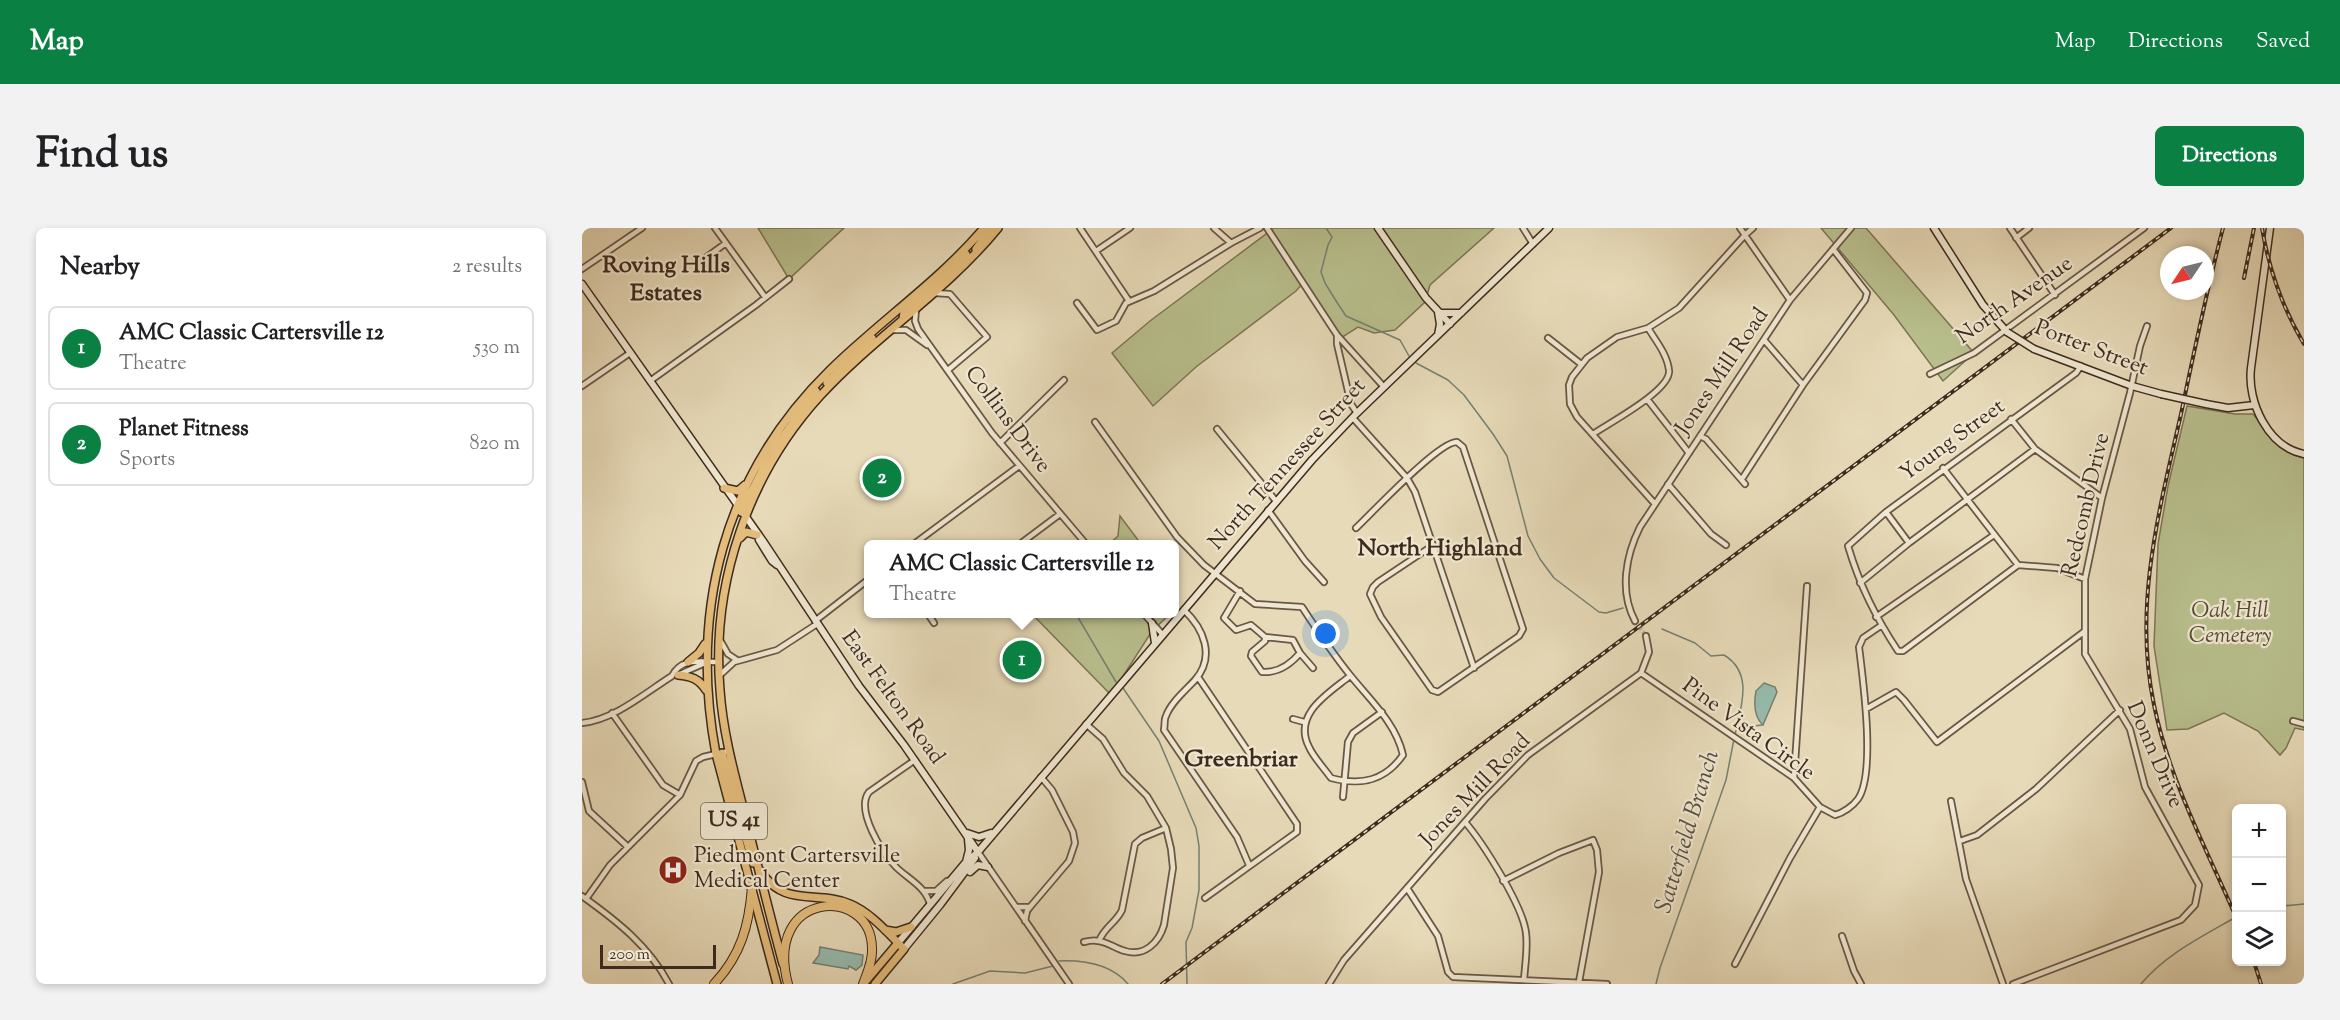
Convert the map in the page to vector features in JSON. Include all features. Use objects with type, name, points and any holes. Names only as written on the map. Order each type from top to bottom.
[{"type":"highway","points":[[714,984],[730,965],[742,944],[752,887]]},
{"type":"highway","points":[[783,964],[786,939],[796,921],[815,908],[837,907],[849,911],[860,919],[870,936],[871,960],[863,984]]},
{"type":"highway","name":"US 41","points":[[783,964],[788,984]]},
{"type":"main road","name":"US 41","points":[[783,964],[757,864],[722,752],[718,662],[720,638],[727,579],[749,481],[781,428],[825,375],[942,271],[984,228]]},
{"type":"main road","points":[[970,259],[991,228]]},
{"type":"main road","name":"US 41","points":[[777,984],[707,693],[706,641],[718,561],[741,512],[776,454],[816,400],[839,376],[951,278],[998,228]]},
{"type":"main road","points":[[903,319],[904,312],[956,266],[972,247],[976,237]]},
{"type":"main road","points":[[816,400],[821,390],[839,369],[894,319],[894,313]]},
{"type":"main road","points":[[741,512],[771,453],[826,377],[825,375]]},
{"type":"main road","points":[[724,488],[738,491],[749,481]]},
{"type":"main road","points":[[736,542],[746,532],[757,535]]},
{"type":"main road","points":[[688,662],[699,653],[706,641]]},
{"type":"main road","points":[[675,676],[691,676],[698,680],[707,693]]},
{"type":"main road","points":[[722,752],[744,838],[760,879]]},
{"type":"main road","points":[[757,864],[767,881],[777,889],[793,895],[833,899],[850,904],[885,930],[904,949]]},
{"type":"main road","points":[[885,930],[896,932],[911,927]]},
{"type":"main road","points":[[863,984],[898,943]]},
{"type":"main road","name":"North Tennessee Street","points":[[875,984],[904,949]]},
{"type":"street","points":[[582,269],[642,228]]},
{"type":"street","points":[[716,228],[765,297]]},
{"type":"street","points":[[1080,228],[1130,301]]},
{"type":"street","points":[[1096,251],[1130,228]]},
{"type":"street","points":[[1214,228],[1231,243]]},
{"type":"street","points":[[1077,303],[1097,330],[1110,325],[1116,321],[1126,303],[1154,291],[1231,243],[1260,228]]},
{"type":"street","points":[[1267,228],[1337,335],[1384,387]]},
{"type":"street","points":[[1378,228],[1425,298],[1450,324]]},
{"type":"street","points":[[1523,228],[1533,244]]},
{"type":"street","name":"North Tennessee Street","points":[[1179,616],[1268,510],[1355,416],[1549,228]]},
{"type":"street","points":[[1740,228],[1790,300]]},
{"type":"street","points":[[1655,504],[1577,417],[1570,404],[1569,385],[1581,364],[1600,346],[1617,337],[1648,328],[1678,308],[1753,228]]},
{"type":"street","name":"Jones Mill Road","points":[[1635,621],[1630,609],[1627,585],[1628,558],[1640,527],[1790,300],[1851,228]]},
{"type":"street","name":"Porter Street","points":[[1934,228],[1983,305],[2006,331],[2034,349],[2132,386],[2161,394],[2228,408],[2254,405]]},
{"type":"street","points":[[2010,228],[2055,295]]},
{"type":"street","points":[[2016,238],[2029,228]]},
{"type":"street","name":"North Avenue","points":[[1930,374],[1974,353],[2144,228]]},
{"type":"street","points":[[2270,228],[2250,391],[2254,405],[2280,443],[2304,454]]},
{"type":"street","points":[[704,260],[726,243]]},
{"type":"street","points":[[1700,436],[1706,439],[1743,481],[1803,385],[1865,300],[1867,293],[1833,249]]},
{"type":"street","points":[[948,370],[987,337],[950,294],[951,278]]},
{"type":"street","points":[[650,381],[789,279]]},
{"type":"street","name":"East Felton Road","points":[[582,284],[585,292],[650,381],[757,535],[772,561],[778,565],[859,686],[915,760],[978,852]]},
{"type":"street","points":[[934,293],[950,294]]},
{"type":"street","name":"Collins Drive","points":[[916,309],[916,324],[933,351],[1000,443],[1083,540]]},
{"type":"street","points":[[1439,312],[1462,313]]},
{"type":"street","points":[[1438,335],[1439,312]]},
{"type":"street","points":[[903,319],[916,336],[933,351]]},
{"type":"street","name":"Redcomb Drive","points":[[2085,632],[2085,579],[2102,498],[2147,326]]},
{"type":"street","points":[[1593,434],[1647,399],[1666,383],[1670,370],[1660,346],[1648,328]]},
{"type":"street","points":[[890,331],[903,329],[916,336]]},
{"type":"street","points":[[1337,335],[1337,344],[1355,416],[1407,478],[1415,492],[1474,668]]},
{"type":"street","points":[[1548,338],[1581,364]]},
{"type":"street","points":[[1765,340],[1803,385]]},
{"type":"street","points":[[582,386],[630,353]]},
{"type":"street","name":"Young Street","points":[[1860,583],[1848,546],[1886,512],[2011,418],[2076,373],[2081,366]]},
{"type":"street","points":[[1000,443],[1064,380]]},
{"type":"street","points":[[1647,399],[1689,453]]},
{"type":"street","points":[[2011,418],[2036,449],[2102,498]]},
{"type":"street","points":[[1095,422],[1183,545],[1214,574],[1255,604],[1302,607],[1350,676],[1382,712],[1400,741],[1403,755],[1395,766],[1378,778],[1362,783],[1344,782],[1331,778],[1309,747],[1304,734],[1304,722],[1311,709],[1350,676]]},
{"type":"street","points":[[1217,429],[1276,501]]},
{"type":"street","points":[[1356,528],[1407,478],[1448,443],[1457,442],[1463,447],[1524,625],[1519,636],[1442,692],[1435,692],[1381,617],[1370,590],[1378,582],[1432,546]]},
{"type":"street","points":[[2036,449],[1909,543],[1860,583],[1876,617],[1898,651],[1903,651],[2018,565],[2057,568],[2085,579]]},
{"type":"street","points":[[919,540],[1019,466]]},
{"type":"street","points":[[1943,468],[2018,565]]},
{"type":"street","points":[[1668,484],[1711,534],[1726,545]]},
{"type":"street","points":[[1268,510],[1305,561],[1324,582]]},
{"type":"street","points":[[1886,512],[1909,543]]},
{"type":"street","points":[[1025,540],[1060,514]]},
{"type":"street","points":[[1876,617],[1994,535]]},
{"type":"street","points":[[719,679],[728,665],[737,660],[777,650],[864,583]]},
{"type":"street","points":[[1794,778],[1807,586]]},
{"type":"street","points":[[1240,591],[1224,618],[1236,630],[1251,625],[1265,637],[1293,640],[1299,653],[1313,668]]},
{"type":"street","points":[[1184,610],[1201,631],[1207,650],[1206,659],[1198,677],[1165,716],[1164,730],[1237,837],[1250,865]]},
{"type":"street","points":[[931,618],[934,623]]},
{"type":"street","points":[[1148,618],[1162,635]]},
{"type":"street","name":"North Tennessee Street","points":[[904,949],[994,832],[1177,618]]},
{"type":"street","points":[[1152,623],[1155,643]]},
{"type":"street","name":"Pine Vista Circle","points":[[1641,673],[1794,778],[1820,807],[1835,815],[1843,813],[1858,799],[1866,777],[1866,709],[1859,647],[1863,638],[1882,625]]},
{"type":"street","points":[[1866,709],[1896,692],[1937,741],[2085,632]]},
{"type":"street","name":"Donn Drive","points":[[2013,984],[2181,920],[2195,905],[2199,885],[2145,787],[2130,729],[2085,654],[2085,632]]},
{"type":"street","points":[[1641,673],[1649,655],[1646,636]]},
{"type":"street","points":[[1265,637],[1265,641],[1252,652],[1251,656],[1262,672],[1275,672],[1284,668],[1299,653]]},
{"type":"street","points":[[720,638],[728,654],[737,660]]},
{"type":"street","points":[[675,676],[675,670],[688,662],[718,662]]},
{"type":"street","points":[[582,723],[598,720],[691,667],[706,662]]},
{"type":"street","name":"Jones Mill Road","points":[[1329,984],[1344,960],[1465,822],[1528,755],[1641,673]]},
{"type":"street","points":[[1198,677],[1297,824],[1297,832],[1205,898]]},
{"type":"street","points":[[1960,841],[1977,835],[2036,789],[2120,710]]},
{"type":"street","points":[[1343,797],[1348,742],[1353,733],[1382,712]]},
{"type":"street","points":[[612,713],[663,785],[680,795]]},
{"type":"street","points":[[1293,719],[1304,722]]},
{"type":"street","points":[[2293,721],[2304,724]]},
{"type":"street","points":[[1084,942],[1099,941],[1126,951],[1138,952],[1153,946],[1162,933],[1173,868],[1172,849],[1166,828],[1147,796],[1125,773],[1103,739],[1086,724]]},
{"type":"street","points":[[669,984],[654,960],[638,941],[584,898],[610,865],[680,795],[694,763],[703,757],[722,752]]},
{"type":"street","points":[[915,760],[869,792],[864,805],[876,838],[885,854],[896,867],[924,891],[930,904]]},
{"type":"street","points":[[1025,921],[1026,911],[1069,861],[1075,843],[1073,832],[1052,790],[1041,777]]},
{"type":"street","points":[[582,782],[589,811],[628,847]]},
{"type":"street","points":[[1951,801],[1966,879],[2003,984]]},
{"type":"street","points":[[1735,964],[1790,858],[1820,807]]},
{"type":"street","points":[[1465,822],[1521,914],[1526,932],[1524,980]]},
{"type":"street","points":[[1099,941],[1105,929],[1122,910],[1135,844],[1142,838],[1166,828]]},
{"type":"street","points":[[966,862],[969,850],[966,834],[979,837],[994,832]]},
{"type":"street","points":[[1503,881],[1551,857],[1593,840],[1597,850],[1599,872],[1579,982]]},
{"type":"street","points":[[978,852],[1069,984]]},
{"type":"street","name":"North Tennessee Street","points":[[898,943],[966,862],[978,852]]},
{"type":"street","points":[[940,905],[975,867],[980,865],[988,867]]},
{"type":"street","points":[[924,891],[936,891],[956,874]]},
{"type":"street","points":[[1407,888],[1438,936],[1449,974],[1461,977],[1607,984]]},
{"type":"street","points":[[1016,907],[1030,907]]},
{"type":"street","points":[[1842,936],[1861,984]]},
{"type":"green space","points":[[758,228],[844,228],[789,279]]},
{"type":"green space","points":[[1274,228],[1494,228],[1430,285],[1425,302],[1395,330],[1374,333],[1358,327],[1341,338],[1303,283],[1296,291],[1196,367],[1153,406],[1112,353],[1150,321]]},
{"type":"green space","points":[[1821,228],[1866,228],[1974,353],[1943,381],[1894,315]]},
{"type":"green space","name":"Oak Hill Cemetery","points":[[2187,406],[2235,414],[2253,414],[2281,447],[2287,452],[2304,458],[2304,730],[2295,728],[2286,748],[2280,755],[2258,731],[2224,713],[2188,729],[2167,730],[2154,646],[2158,544],[2168,486]]},
{"type":"green space","points":[[1120,516],[1138,540],[1114,540],[1118,536]]},
{"type":"green space","points":[[1036,618],[1166,618],[1152,631],[1111,695]]},
{"type":"shaded area","points":[[1764,683],[1775,687],[1777,692],[1763,725],[1756,714],[1755,700],[1756,691]]},
{"type":"shaded area","points":[[820,947],[863,955],[862,965],[856,970],[849,966],[848,969],[813,963],[819,955]]},
{"type":"waterway","name":"Satterfield Branch","points":[[1326,228],[1332,237],[1321,272],[1338,304],[1346,316],[1400,340],[1409,356]]},
{"type":"waterway","name":"Satterfield Branch","points":[[1416,363],[1448,380],[1464,395],[1493,434],[1507,456],[1528,536],[1540,559],[1554,578],[1599,612],[1606,613],[1623,608]]},
{"type":"waterway","points":[[1078,618],[1116,682]]},
{"type":"waterway","name":"Satterfield Branch","points":[[1662,629],[1695,643],[1711,656],[1724,655],[1733,662],[1739,671],[1743,691],[1735,735]]},
{"type":"waterway","points":[[1123,688],[1159,741],[1196,828],[1199,846],[1199,890],[1192,928],[1186,942],[1187,984]]},
{"type":"waterway","points":[[1740,722],[1754,726],[1762,725]]},
{"type":"waterway","name":"Satterfield Branch","points":[[1656,984],[1726,780],[1734,739]]},
{"type":"waterway","points":[[2286,906],[2304,904]]},
{"type":"waterway","points":[[2141,984],[2173,955],[2232,919]]},
{"type":"waterway","points":[[1059,961],[1078,961],[1097,965],[1114,972],[1128,984]]},
{"type":"waterway","points":[[953,984],[990,971],[1025,973],[1053,966]]},
{"type":"tunnel","points":[[1635,621],[1646,636]]},
{"type":"railway","points":[[1162,984],[2171,228]]},
{"type":"railway","points":[[2223,228],[2157,523],[2151,559],[2146,631],[2148,668],[2154,705],[2169,760],[2189,813],[2234,912]]},
{"type":"railway","points":[[2244,278],[2254,228]]},
{"type":"railway","points":[[2262,228],[2277,288],[2304,344]]},
{"type":"railway","points":[[2255,966],[2261,984]]},
{"type":"place","name":"Planet Fitness","points":[[882,478]]},
{"type":"place","name":"AMC Classic Cartersville 12","points":[[1022,660]]},
{"type":"place","name":"Piedmont Cartersville Medical Center","points":[[673,870]]},
{"type":"district","name":"Roving Hills Estates","points":[[666,280]]},
{"type":"district","name":"North Highland","points":[[1440,549]]},
{"type":"district","name":"Greenbriar","points":[[1241,760]]}]
